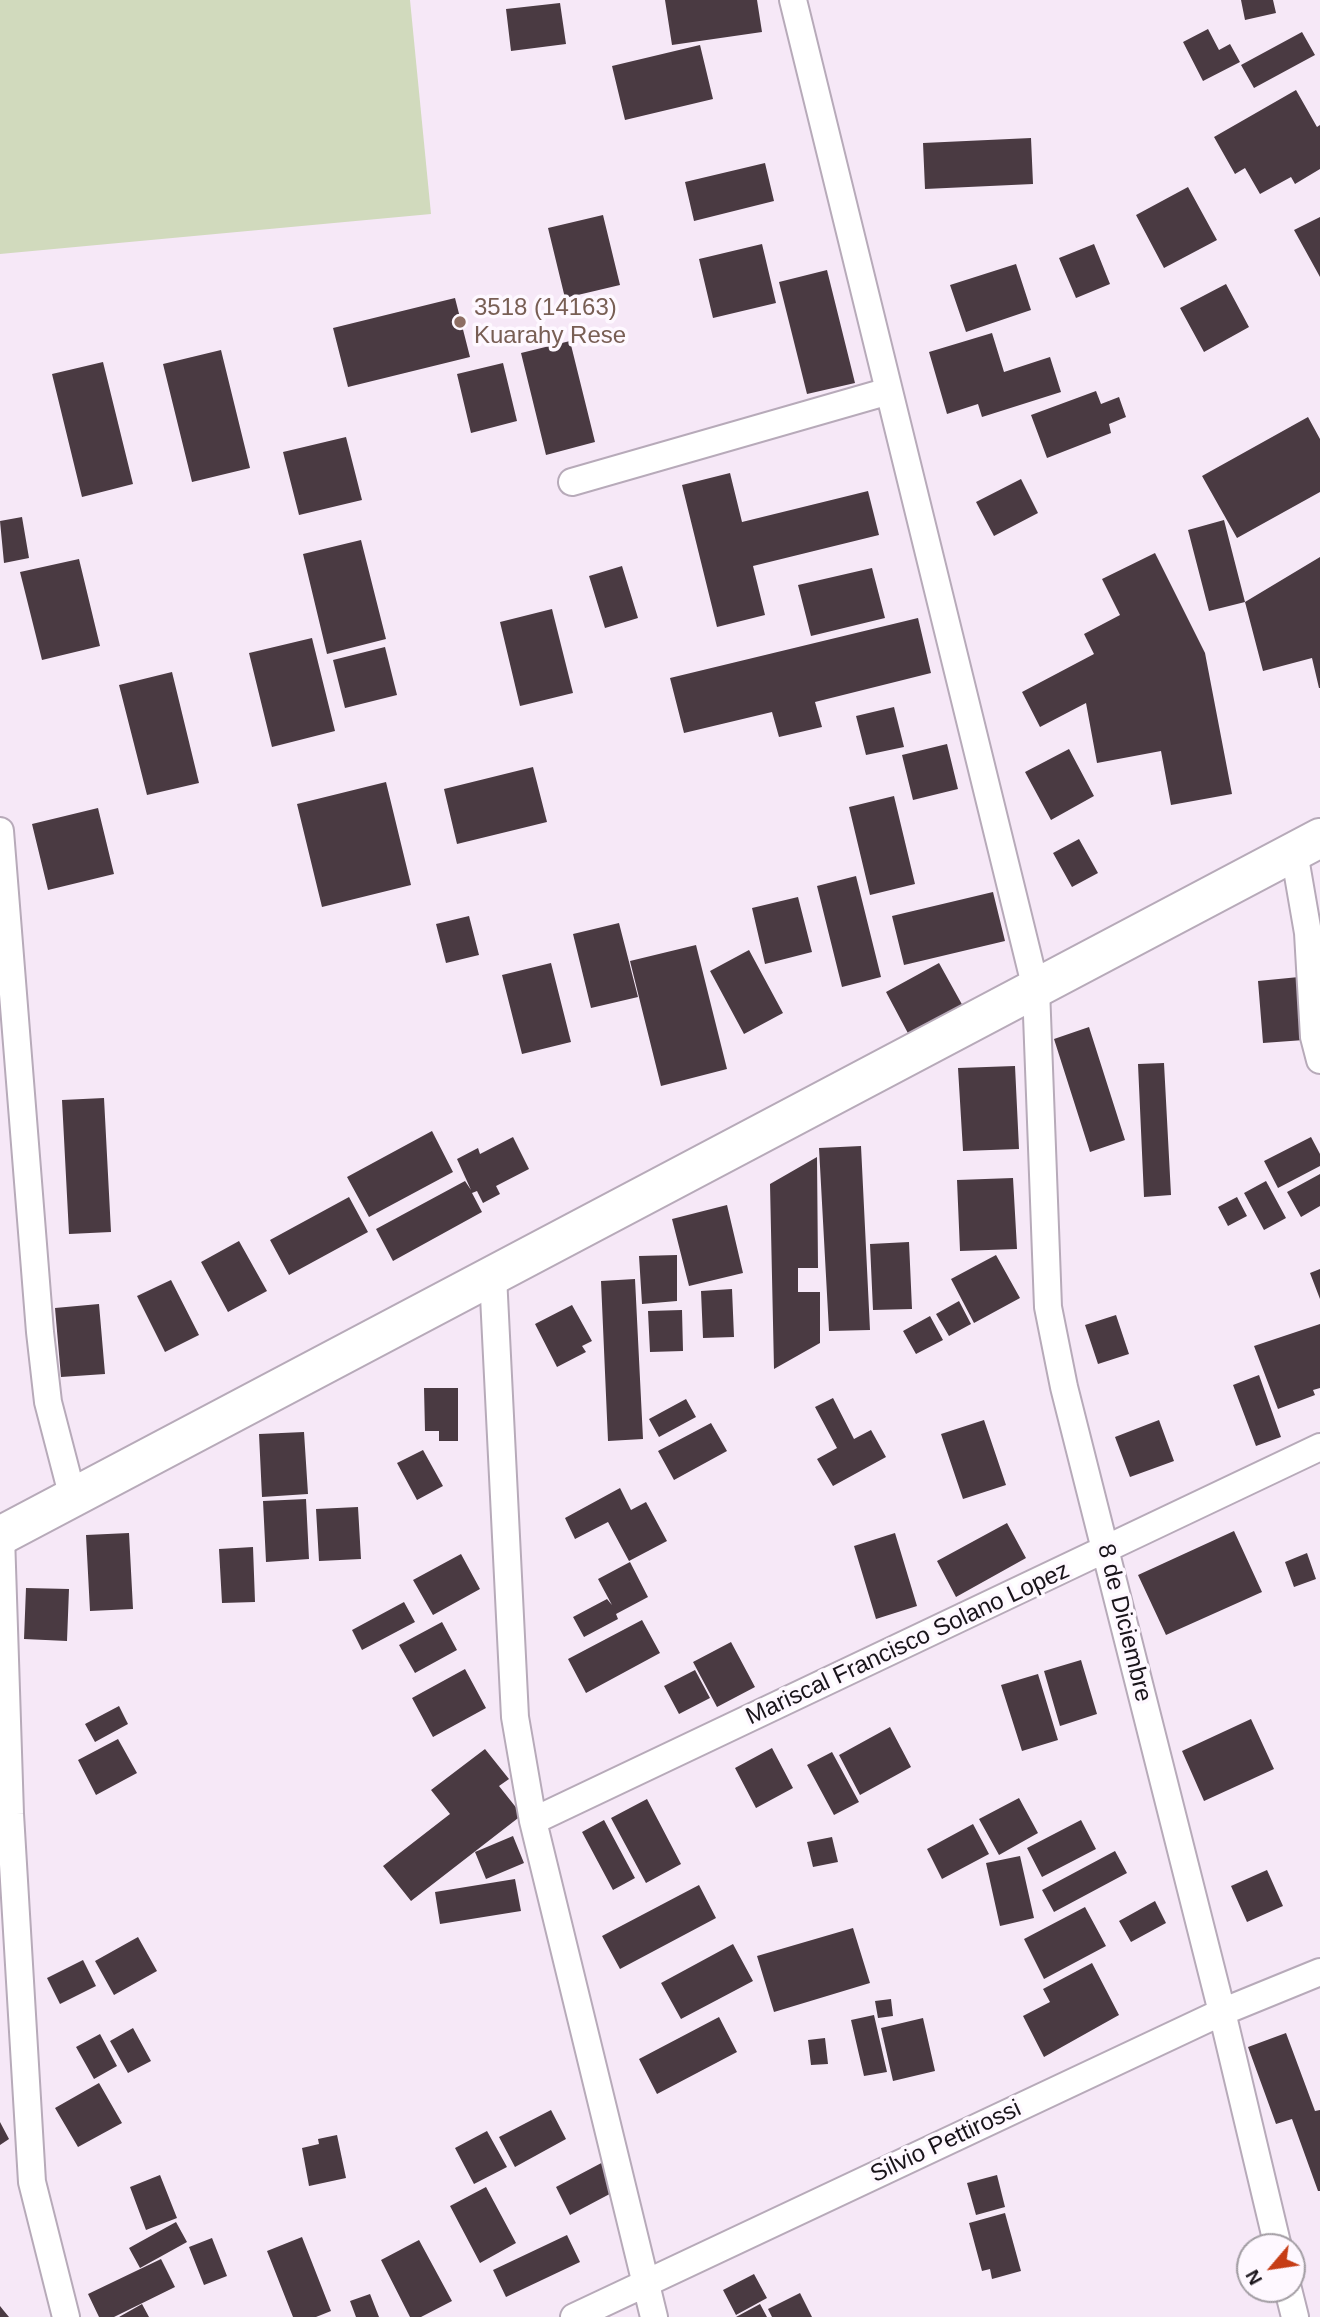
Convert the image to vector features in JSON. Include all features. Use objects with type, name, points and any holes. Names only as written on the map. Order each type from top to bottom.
[{"type":"main road","points":[[0,1536],[1307,845]]},
{"type":"street","name":"8 de Diciembre","points":[[793,0],[1036,989],[1048,1307],[1064,1387],[1222,2012],[1275,2233]]},
{"type":"street","points":[[572,482],[889,391]]},
{"type":"street","points":[[0,831],[40,1332],[48,1402],[73,1498]]},
{"type":"street","points":[[1307,845],[1308,933],[1314,1037],[1320,1060]]},
{"type":"street","points":[[493,1276],[515,1717],[533,1821],[654,2317]]},
{"type":"street","name":"Mariscal Francisco Solano Lopez","points":[[533,1821],[1320,1447]]},
{"type":"street","points":[[0,1536],[10,1814],[32,2182],[66,2317]]},
{"type":"street","name":"Silvio Pettirossi","points":[[574,2317],[1222,2012],[1320,1972]]},
{"type":"green space","points":[[0,0],[410,0],[431,214],[0,254]]},
{"type":"building","points":[[665,0],[757,0],[762,32],[672,45]]},
{"type":"building","points":[[1241,0],[1273,0],[1276,13],[1245,20]]},
{"type":"building","points":[[560,3],[566,44],[511,51],[506,9]]},
{"type":"building","points":[[1208,29],[1219,50],[1230,44],[1240,62],[1203,81],[1183,42]]},
{"type":"building","points":[[1302,32],[1315,55],[1254,88],[1241,65]]},
{"type":"building","points":[[700,45],[713,99],[625,120],[612,66]]},
{"type":"building","points":[[1296,90],[1317,127],[1320,125],[1320,169],[1295,184],[1291,177],[1260,194],[1245,168],[1235,174],[1214,137]]},
{"type":"building","points":[[1031,138],[1033,184],[925,189],[923,143]]},
{"type":"building","points":[[765,163],[774,201],[694,221],[685,182]]},
{"type":"building","points":[[1188,187],[1217,240],[1164,268],[1136,215]]},
{"type":"building","points":[[603,215],[620,285],[565,298],[548,228]]},
{"type":"building","points":[[1320,217],[1320,277],[1294,230]]},
{"type":"building","points":[[762,244],[776,303],[713,318],[699,259]]},
{"type":"building","points":[[1094,244],[1110,284],[1076,298],[1059,258]]},
{"type":"building","points":[[1016,264],[1031,310],[966,332],[950,285]]},
{"type":"building","points":[[827,270],[855,383],[807,394],[779,282]]},
{"type":"building","points":[[1226,284],[1249,327],[1204,352],[1180,308]]},
{"type":"building","points":[[455,298],[470,357],[348,387],[333,328]]},
{"type":"building","points":[[992,333],[1004,372],[1050,357],[1061,392],[982,417],[978,404],[947,414],[929,352]]},
{"type":"building","points":[[570,341],[595,442],[546,455],[521,353]]},
{"type":"building","points":[[221,350],[250,468],[192,482],[163,364]]},
{"type":"building","points":[[103,362],[133,484],[82,497],[52,374]]},
{"type":"building","points":[[503,363],[517,421],[471,433],[457,374]]},
{"type":"building","points":[[1096,391],[1101,404],[1119,397],[1126,417],[1109,424],[1111,433],[1047,458],[1031,415]]},
{"type":"building","points":[[1308,417],[1320,439],[1320,492],[1237,538],[1202,476]]},
{"type":"building","points":[[346,437],[362,500],[299,515],[283,452]]},
{"type":"building","points":[[730,473],[742,522],[868,491],[879,535],[753,566],[765,615],[717,627],[682,485]]},
{"type":"building","points":[[1021,479],[1038,513],[994,536],[976,502]]},
{"type":"building","points":[[22,517],[29,558],[4,563],[0,521]]},
{"type":"building","points":[[1224,520],[1245,602],[1209,611],[1188,530]]},
{"type":"building","points":[[361,540],[386,639],[327,654],[303,554]]},
{"type":"building","points":[[1155,553],[1205,653],[1232,794],[1171,805],[1161,751],[1097,763],[1086,703],[1040,727],[1022,692],[1094,654],[1084,634],[1120,615],[1102,579]]},
{"type":"building","points":[[1320,557],[1319,688],[1312,658],[1263,671],[1245,602]]},
{"type":"building","points":[[79,559],[100,646],[42,660],[20,572]]},
{"type":"building","points":[[622,566],[638,618],[605,628],[589,576]]},
{"type":"building","points":[[872,568],[885,618],[811,636],[798,585]]},
{"type":"building","points":[[552,609],[573,693],[520,706],[500,622]]},
{"type":"building","points":[[918,618],[931,673],[815,702],[822,727],[779,737],[772,712],[684,733],[670,678]]},
{"type":"building","points":[[312,638],[335,731],[272,747],[249,653]]},
{"type":"building","points":[[385,647],[397,695],[345,708],[333,660]]},
{"type":"building","points":[[172,672],[199,783],[147,795],[119,685]]},
{"type":"building","points":[[894,707],[904,747],[866,755],[856,716]]},
{"type":"building","points":[[947,744],[958,789],[913,800],[902,755]]},
{"type":"building","points":[[1069,749],[1094,796],[1051,820],[1025,772]]},
{"type":"building","points":[[533,767],[547,822],[457,844],[444,789]]},
{"type":"building","points":[[386,782],[411,885],[322,907],[297,804]]},
{"type":"building","points":[[894,796],[915,884],[870,895],[849,807]]},
{"type":"building","points":[[98,808],[114,874],[48,890],[32,824]]},
{"type":"building","points":[[1079,839],[1098,873],[1072,887],[1053,853]]},
{"type":"building","points":[[856,876],[881,977],[842,987],[817,886]]},
{"type":"building","points":[[993,892],[1005,941],[904,965],[892,916]]},
{"type":"building","points":[[798,897],[812,952],[765,964],[752,908]]},
{"type":"building","points":[[469,916],[479,955],[446,963],[436,924]]},
{"type":"building","points":[[619,923],[638,997],[591,1008],[573,934]]},
{"type":"building","points":[[696,945],[727,1069],[661,1086],[630,961]]},
{"type":"building","points":[[749,950],[783,1013],[744,1034],[710,971]]},
{"type":"building","points":[[551,963],[571,1042],[522,1054],[502,975]]},
{"type":"building","points":[[939,963],[964,1008],[910,1037],[886,992]]},
{"type":"building","points":[[1299,977],[1304,1040],[1263,1043],[1258,981]]},
{"type":"building","points":[[1089,1027],[1125,1140],[1090,1152],[1054,1039]]},
{"type":"building","points":[[1164,1063],[1171,1195],[1144,1197],[1138,1064]]},
{"type":"building","points":[[1015,1066],[1019,1149],[963,1151],[958,1068]]},
{"type":"building","points":[[104,1098],[111,1232],[69,1234],[62,1100]]},
{"type":"building","points":[[432,1131],[453,1172],[369,1217],[347,1177]]},
{"type":"building","points":[[513,1137],[529,1169],[496,1186],[500,1194],[483,1203],[477,1191],[472,1193],[482,1212],[393,1261],[376,1229],[465,1181],[471,1190],[457,1159],[478,1148],[480,1154]]},
{"type":"building","points":[[1311,1137],[1320,1154],[1320,1166],[1278,1188],[1264,1161]]},
{"type":"building","points":[[861,1146],[870,1330],[829,1331],[819,1148]]},
{"type":"building","points":[[817,1157],[818,1268],[798,1268],[798,1292],[820,1292],[820,1343],[774,1369],[770,1184]]},
{"type":"building","points":[[1320,1174],[1320,1206],[1301,1217],[1287,1192]]},
{"type":"building","points":[[1013,1178],[1017,1249],[960,1251],[957,1180]]},
{"type":"building","points":[[1266,1181],[1286,1218],[1264,1230],[1244,1193]]},
{"type":"building","points":[[349,1197],[368,1232],[289,1275],[270,1240]]},
{"type":"building","points":[[1237,1197],[1247,1216],[1228,1226],[1218,1207]]},
{"type":"building","points":[[727,1205],[743,1273],[689,1286],[672,1219]]},
{"type":"building","points":[[239,1241],[267,1291],[228,1312],[201,1262]]},
{"type":"building","points":[[909,1242],[912,1309],[873,1310],[870,1244]]},
{"type":"building","points":[[677,1255],[677,1301],[642,1304],[639,1256]]},
{"type":"building","points":[[996,1255],[1020,1298],[974,1323],[951,1279]]},
{"type":"building","points":[[1320,1269],[1320,1299],[1310,1273]]},
{"type":"building","points":[[635,1279],[643,1439],[608,1441],[601,1281]]},
{"type":"building","points":[[171,1280],[199,1335],[165,1352],[137,1296]]},
{"type":"building","points":[[732,1289],[734,1337],[703,1338],[701,1291]]},
{"type":"building","points":[[959,1301],[971,1324],[949,1336],[936,1314]]},
{"type":"building","points":[[99,1304],[105,1374],[61,1377],[55,1308]]},
{"type":"building","points":[[572,1305],[592,1341],[582,1346],[586,1352],[557,1367],[535,1324]]},
{"type":"building","points":[[682,1310],[683,1351],[650,1352],[648,1311]]},
{"type":"building","points":[[1116,1315],[1129,1354],[1098,1364],[1085,1325]]},
{"type":"building","points":[[930,1316],[943,1340],[916,1354],[903,1331]]},
{"type":"building","points":[[1320,1324],[1320,1388],[1313,1390],[1315,1395],[1278,1409],[1254,1346]]},
{"type":"building","points":[[1259,1375],[1281,1437],[1256,1446],[1233,1385]]},
{"type":"building","points":[[424,1388],[458,1388],[458,1441],[439,1441],[439,1431],[425,1431]]},
{"type":"building","points":[[833,1398],[854,1439],[871,1430],[886,1457],[833,1486],[817,1459],[837,1448],[815,1407]]},
{"type":"building","points":[[686,1399],[696,1417],[659,1437],[649,1419]]},
{"type":"building","points":[[984,1420],[1006,1485],[963,1499],[941,1434]]},
{"type":"building","points":[[1159,1420],[1174,1461],[1130,1477],[1115,1437]]},
{"type":"building","points":[[711,1423],[727,1451],[674,1480],[658,1451]]},
{"type":"building","points":[[304,1432],[308,1494],[262,1497],[259,1434]]},
{"type":"building","points":[[423,1450],[443,1486],[417,1500],[397,1463]]},
{"type":"building","points":[[620,1488],[631,1510],[646,1502],[667,1541],[629,1561],[608,1522],[575,1539],[565,1518]]},
{"type":"building","points":[[306,1499],[309,1559],[266,1562],[263,1501]]},
{"type":"building","points":[[358,1507],[361,1559],[319,1561],[316,1509]]},
{"type":"building","points":[[1007,1523],[1026,1558],[956,1597],[937,1561]]},
{"type":"building","points":[[1234,1531],[1262,1592],[1166,1635],[1138,1575]]},
{"type":"building","points":[[129,1533],[133,1609],[90,1611],[86,1535]]},
{"type":"building","points":[[895,1533],[917,1606],[876,1619],[854,1546]]},
{"type":"building","points":[[253,1547],[255,1602],[222,1603],[219,1549]]},
{"type":"building","points":[[1307,1553],[1316,1579],[1294,1587],[1285,1562]]},
{"type":"building","points":[[461,1554],[480,1589],[433,1615],[413,1580]]},
{"type":"building","points":[[630,1562],[648,1597],[616,1614],[618,1619],[584,1637],[573,1617],[607,1599],[612,1605],[598,1579]]},
{"type":"building","points":[[26,1588],[69,1589],[67,1641],[24,1639]]},
{"type":"building","points":[[404,1602],[415,1622],[362,1650],[352,1630]]},
{"type":"building","points":[[642,1620],[660,1653],[586,1693],[568,1659]]},
{"type":"building","points":[[442,1622],[457,1650],[415,1673],[399,1645]]},
{"type":"building","points":[[731,1642],[755,1687],[717,1707],[693,1662]]},
{"type":"building","points":[[1081,1660],[1097,1714],[1060,1726],[1044,1671]]},
{"type":"building","points":[[465,1669],[486,1708],[433,1737],[412,1698]]},
{"type":"building","points":[[695,1670],[710,1698],[679,1714],[664,1686]]},
{"type":"building","points":[[1038,1674],[1058,1740],[1022,1751],[1001,1685]]},
{"type":"building","points":[[119,1706],[128,1724],[95,1742],[85,1724]]},
{"type":"building","points":[[1251,1719],[1274,1769],[1204,1801],[1182,1751]]},
{"type":"building","points":[[890,1727],[911,1767],[860,1795],[839,1755]]},
{"type":"building","points":[[118,1739],[137,1773],[96,1795],[78,1760]]},
{"type":"building","points":[[772,1748],[793,1788],[756,1808],[735,1768]]},
{"type":"building","points":[[485,1749],[509,1779],[499,1786],[522,1815],[411,1901],[383,1866],[450,1814],[431,1790]]},
{"type":"building","points":[[832,1752],[859,1802],[834,1815],[807,1765]]},
{"type":"building","points":[[1019,1798],[1038,1833],[999,1855],[979,1819]]},
{"type":"building","points":[[647,1799],[681,1864],[646,1883],[611,1818]]},
{"type":"building","points":[[604,1820],[635,1878],[613,1890],[582,1832]]},
{"type":"building","points":[[1081,1820],[1096,1849],[1042,1877],[1027,1848]]},
{"type":"building","points":[[973,1824],[989,1854],[942,1879],[927,1849]]},
{"type":"building","points":[[513,1836],[524,1863],[486,1879],[475,1852]]},
{"type":"building","points":[[832,1837],[838,1862],[813,1867],[807,1842]]},
{"type":"building","points":[[1115,1851],[1127,1873],[1054,1912],[1042,1890]]},
{"type":"building","points":[[1020,1856],[1034,1918],[1000,1926],[986,1863]]},
{"type":"building","points":[[1267,1870],[1283,1906],[1247,1922],[1231,1886]]},
{"type":"building","points":[[515,1879],[521,1911],[440,1924],[435,1892]]},
{"type":"building","points":[[699,1885],[716,1918],[620,1969],[602,1936]]},
{"type":"building","points":[[1155,1901],[1166,1923],[1131,1942],[1119,1921]]},
{"type":"building","points":[[1085,1907],[1106,1946],[1044,1979],[1024,1939]]},
{"type":"building","points":[[853,1928],[870,1983],[774,2012],[757,1956]]},
{"type":"building","points":[[138,1937],[157,1971],[114,1995],[95,1961]]},
{"type":"building","points":[[733,1944],[753,1981],[681,2019],[661,1983]]},
{"type":"building","points":[[83,1960],[96,1986],[60,2004],[47,1978]]},
{"type":"building","points":[[1092,1963],[1119,2015],[1044,2057],[1023,2016],[1050,2002],[1043,1989]]},
{"type":"building","points":[[891,1999],[893,2016],[878,2018],[875,2001]]},
{"type":"building","points":[[874,2015],[887,2072],[864,2076],[851,2020]]},
{"type":"building","points":[[719,2017],[737,2052],[657,2094],[639,2059]]},
{"type":"building","points":[[923,2018],[935,2071],[893,2081],[881,2028]]},
{"type":"building","points":[[133,2028],[151,2061],[128,2073],[110,2041]]},
{"type":"building","points":[[1286,2033],[1315,2111],[1320,2110],[1320,2191],[1292,2119],[1276,2124],[1248,2047]]},
{"type":"building","points":[[100,2034],[117,2066],[94,2079],[76,2047]]},
{"type":"building","points":[[825,2038],[828,2064],[811,2065],[808,2040]]},
{"type":"building","points":[[99,2083],[122,2123],[78,2147],[55,2108]]},
{"type":"building","points":[[551,2110],[566,2139],[515,2167],[499,2137]]},
{"type":"building","points":[[0,2122],[9,2139],[0,2145]]},
{"type":"building","points":[[487,2131],[507,2167],[474,2184],[455,2148]]},
{"type":"building","points":[[337,2135],[346,2178],[309,2186],[302,2148],[319,2144],[318,2139]]},
{"type":"building","points":[[607,2160],[621,2188],[570,2215],[556,2187]]},
{"type":"building","points":[[160,2175],[177,2218],[146,2230],[130,2187]]},
{"type":"building","points":[[997,2175],[1005,2207],[976,2215],[967,2183]]},
{"type":"building","points":[[486,2187],[516,2243],[480,2263],[450,2206]]},
{"type":"building","points":[[1005,2213],[1021,2271],[992,2279],[990,2269],[982,2271],[969,2223]]},
{"type":"building","points":[[176,2222],[187,2242],[140,2268],[129,2248]]},
{"type":"building","points":[[567,2235],[580,2262],[506,2297],[493,2270]]},
{"type":"building","points":[[302,2237],[331,2311],[316,2317],[293,2317],[267,2251]]},
{"type":"building","points":[[212,2238],[227,2276],[204,2285],[189,2247]]},
{"type":"building","points":[[419,2240],[452,2301],[421,2317],[410,2317],[381,2260]]},
{"type":"building","points":[[161,2259],[175,2287],[114,2317],[99,2317],[88,2294]]},
{"type":"building","points":[[754,2274],[767,2298],[736,2315],[723,2290]]},
{"type":"building","points":[[800,2293],[812,2317],[772,2317],[768,2309]]},
{"type":"building","points":[[370,2294],[379,2317],[356,2317],[350,2301]]},
{"type":"building","points":[[142,2304],[149,2317],[119,2317]]},
{"type":"building","points":[[760,2304],[767,2317],[736,2317]]},
{"type":"building","points":[[0,2306],[4,2311],[9,2317],[0,2317]]},
{"type":"place","name":"3518 (14163) Kuarahy Rese","points":[[460,322]]}]
